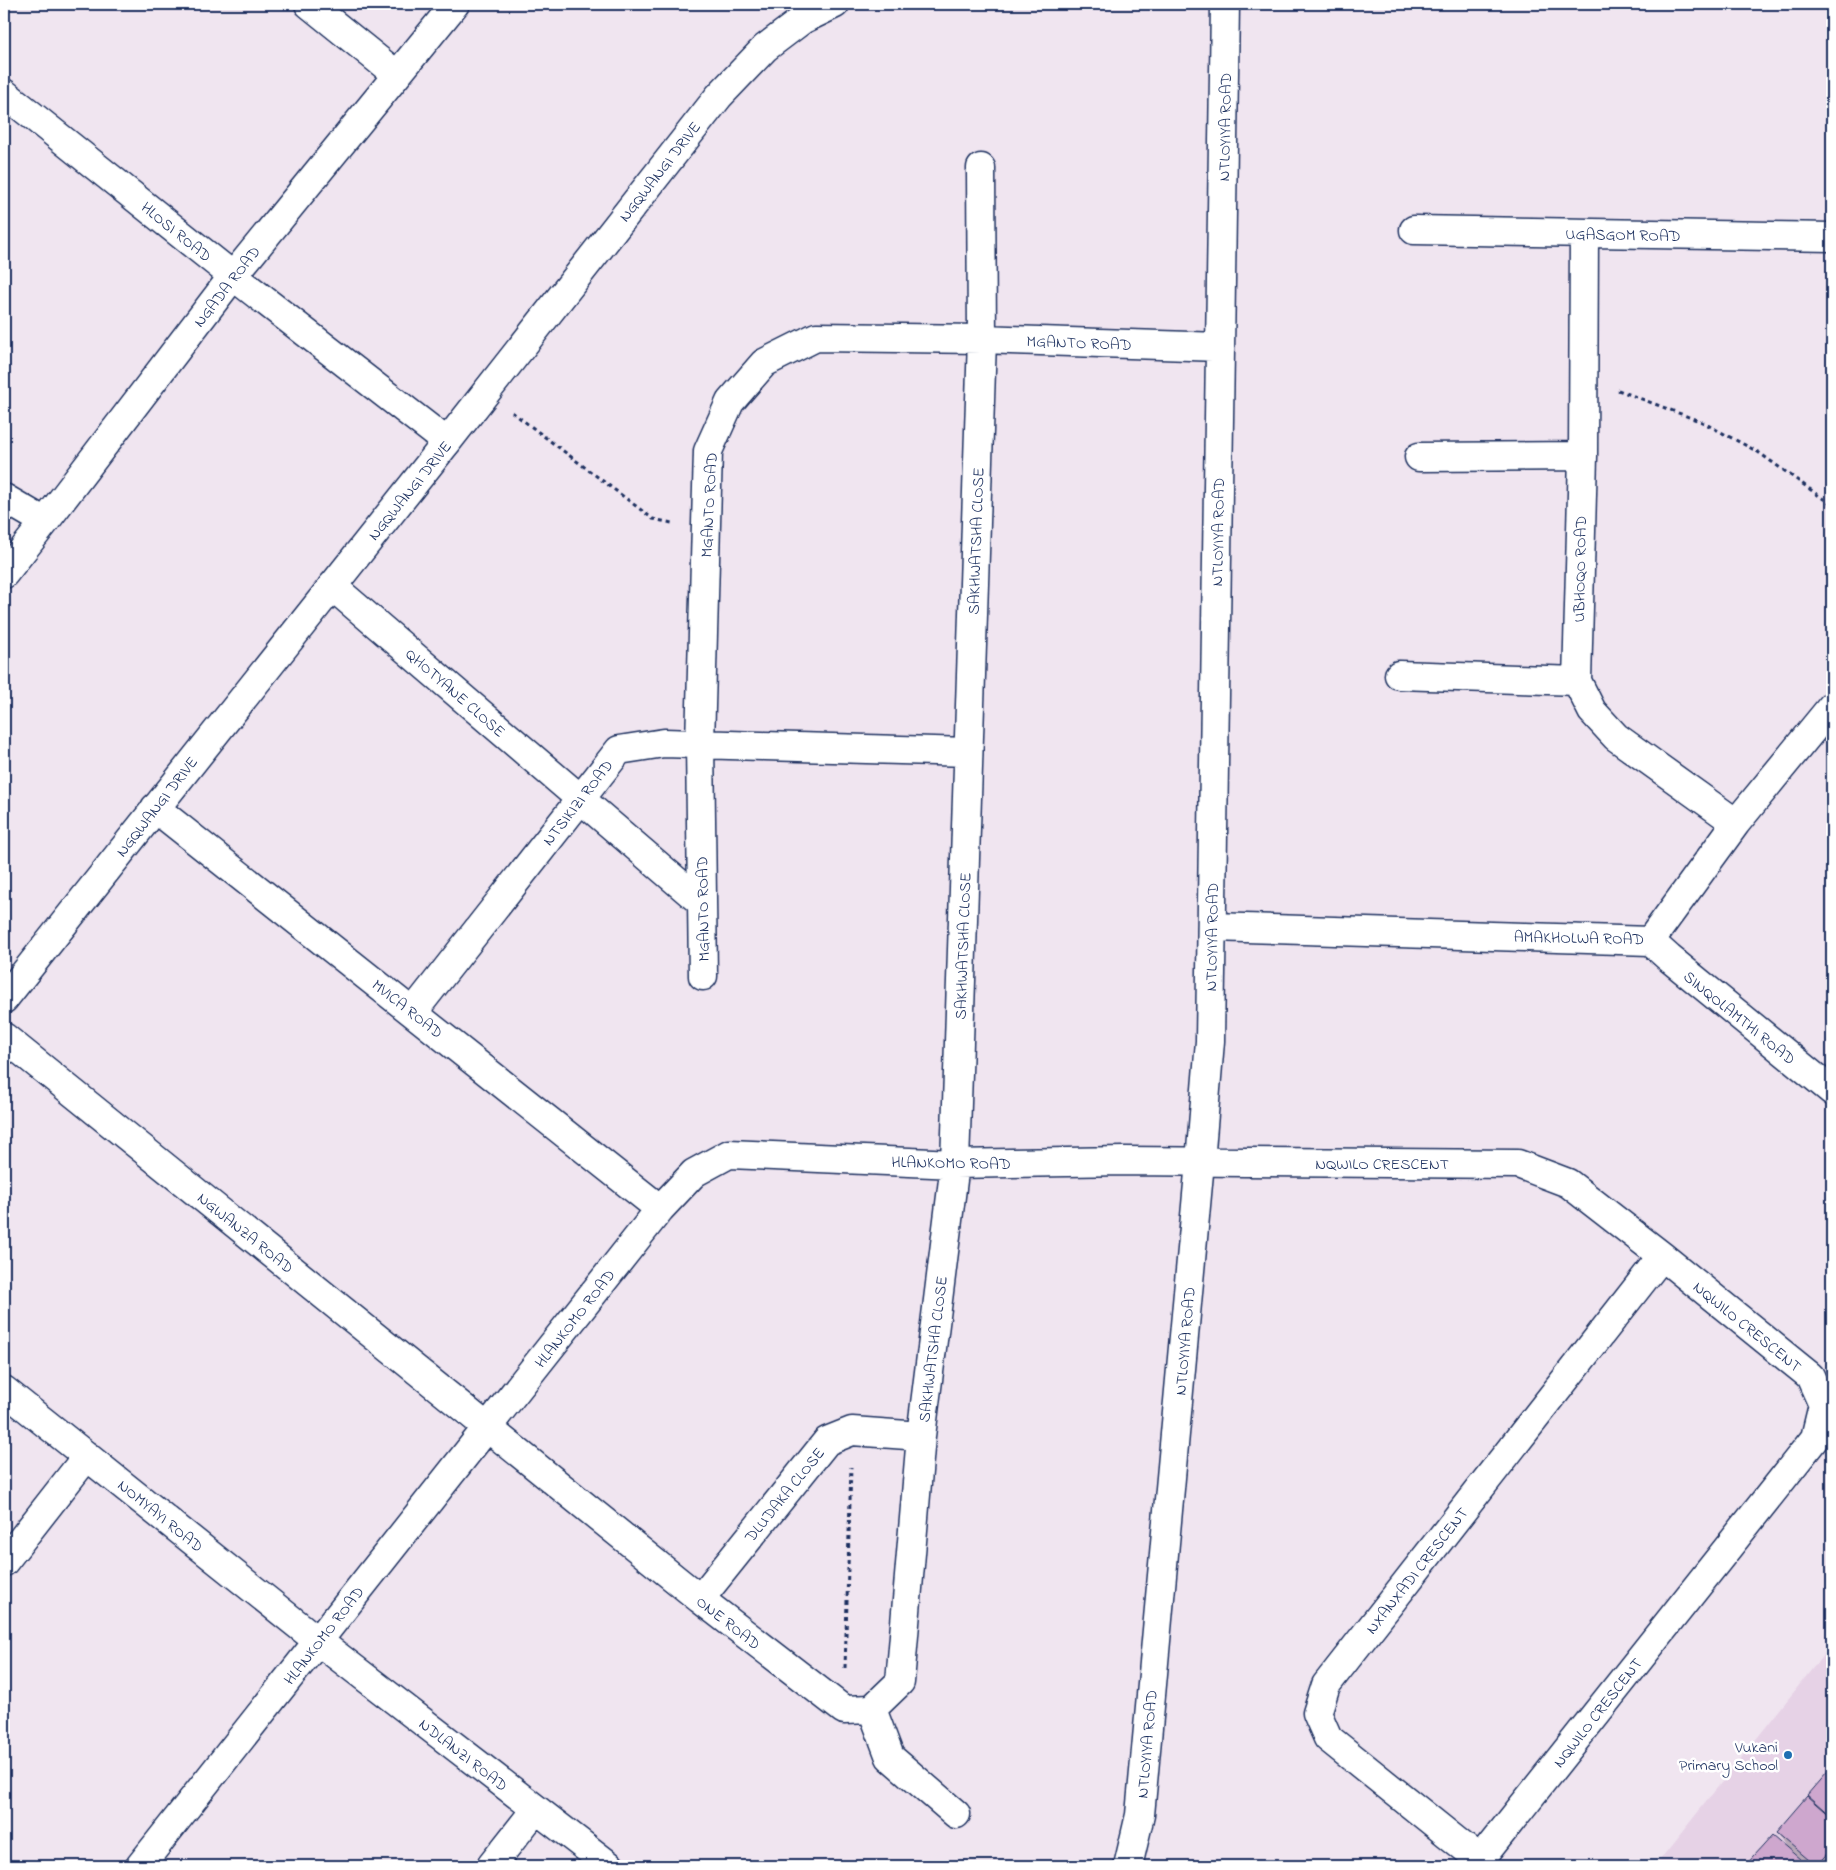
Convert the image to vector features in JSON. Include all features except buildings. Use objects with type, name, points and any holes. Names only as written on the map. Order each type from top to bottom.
[{"type":"street","points":[[310,4],[396,75]]},
{"type":"street","name":"NGADA ROAD","points":[[4,574],[46,522],[233,276],[455,4]]},
{"type":"street","name":"NGQWANGI DRIVE","points":[[4,999],[447,442],[719,96],[765,48],[802,20],[835,4]]},
{"type":"street","name":"NTLOYIYA ROAD","points":[[1128,1866],[1140,1815],[1210,1041],[1226,4]]},
{"type":"street","name":"HLOSI ROAD","points":[[4,93],[233,276],[447,442]]},
{"type":"street","name":"SAKHWATSHA CLOSE","points":[[872,1710],[900,1682],[921,1436],[955,1164],[982,339],[981,168]]},
{"type":"street","name":"UGASGOM ROAD","points":[[1414,230],[1832,237]]},
{"type":"street","name":"UBHOQO ROAD","points":[[1584,233],[1583,456],[1577,681],[1592,711],[1616,737],[1736,823]]},
{"type":"street","name":"MGANTO ROAD","points":[[703,976],[700,743],[708,451],[730,402],[764,363],[816,337],[982,339],[1220,347]]},
{"type":"street","points":[[1419,457],[1583,456]]},
{"type":"street","points":[[4,498],[46,522]]},
{"type":"street","name":"QHOTYANE CLOSE","points":[[332,586],[702,903]]},
{"type":"street","points":[[1399,675],[1577,681]]},
{"type":"street","name":"AMAKHOLWA ROAD","points":[[1212,927],[1650,941],[1736,823],[1832,706]]},
{"type":"street","name":"NTSIKIZI ROAD","points":[[413,1012],[619,750],[664,743],[700,743],[968,752]]},
{"type":"street","name":"MVICA ROAD","points":[[155,808],[660,1209]]},
{"type":"street","name":"SINQOLAMTHI ROAD","points":[[1650,941],[1668,958],[1832,1091]]},
{"type":"street","name":"NGWANZA ROAD","points":[[4,1037],[488,1426]]},
{"type":"street","name":"HLANKOMO ROAD","points":[[140,1866],[660,1209],[694,1173],[729,1154],[955,1164],[1124,1161],[1200,1162]]},
{"type":"street","name":"NQWILO CRESCENT","points":[[1200,1162],[1518,1164],[1568,1183],[1662,1256],[1810,1376],[1824,1405],[1815,1438],[1478,1863]]},
{"type":"street","name":"NXANXADI CRESCENT","points":[[1478,1863],[1328,1738],[1317,1714],[1326,1684],[1662,1256]]},
{"type":"street","name":"NOMYAYI ROAD","points":[[4,1390],[318,1641]]},
{"type":"street","name":"ONE ROAD","points":[[488,1426],[700,1599],[844,1710]]},
{"type":"street","name":"DLUDAKA CLOSE","points":[[700,1599],[827,1441],[852,1431],[921,1436]]},
{"type":"street","points":[[4,1562],[87,1456]]},
{"type":"street","name":"NDLANZI ROAD","points":[[318,1641],[610,1866]]},
{"type":"street","points":[[844,1710],[872,1710],[890,1757],[956,1814]]},
{"type":"street","points":[[492,1866],[536,1810]]},
{"type":"path","points":[[1582,386],[1604,386],[1702,422],[1758,452],[1832,505]]},
{"type":"path","points":[[506,407],[653,519],[682,525],[706,524]]},
{"type":"path","points":[[844,1710],[852,1431]]},
{"type":"shaded area","name":"Vukani Primary School","points":[[1832,1644],[1832,1866],[1655,1866]]},
{"type":"place","name":"Vukani Primary School","points":[[1788,1755]]}]
